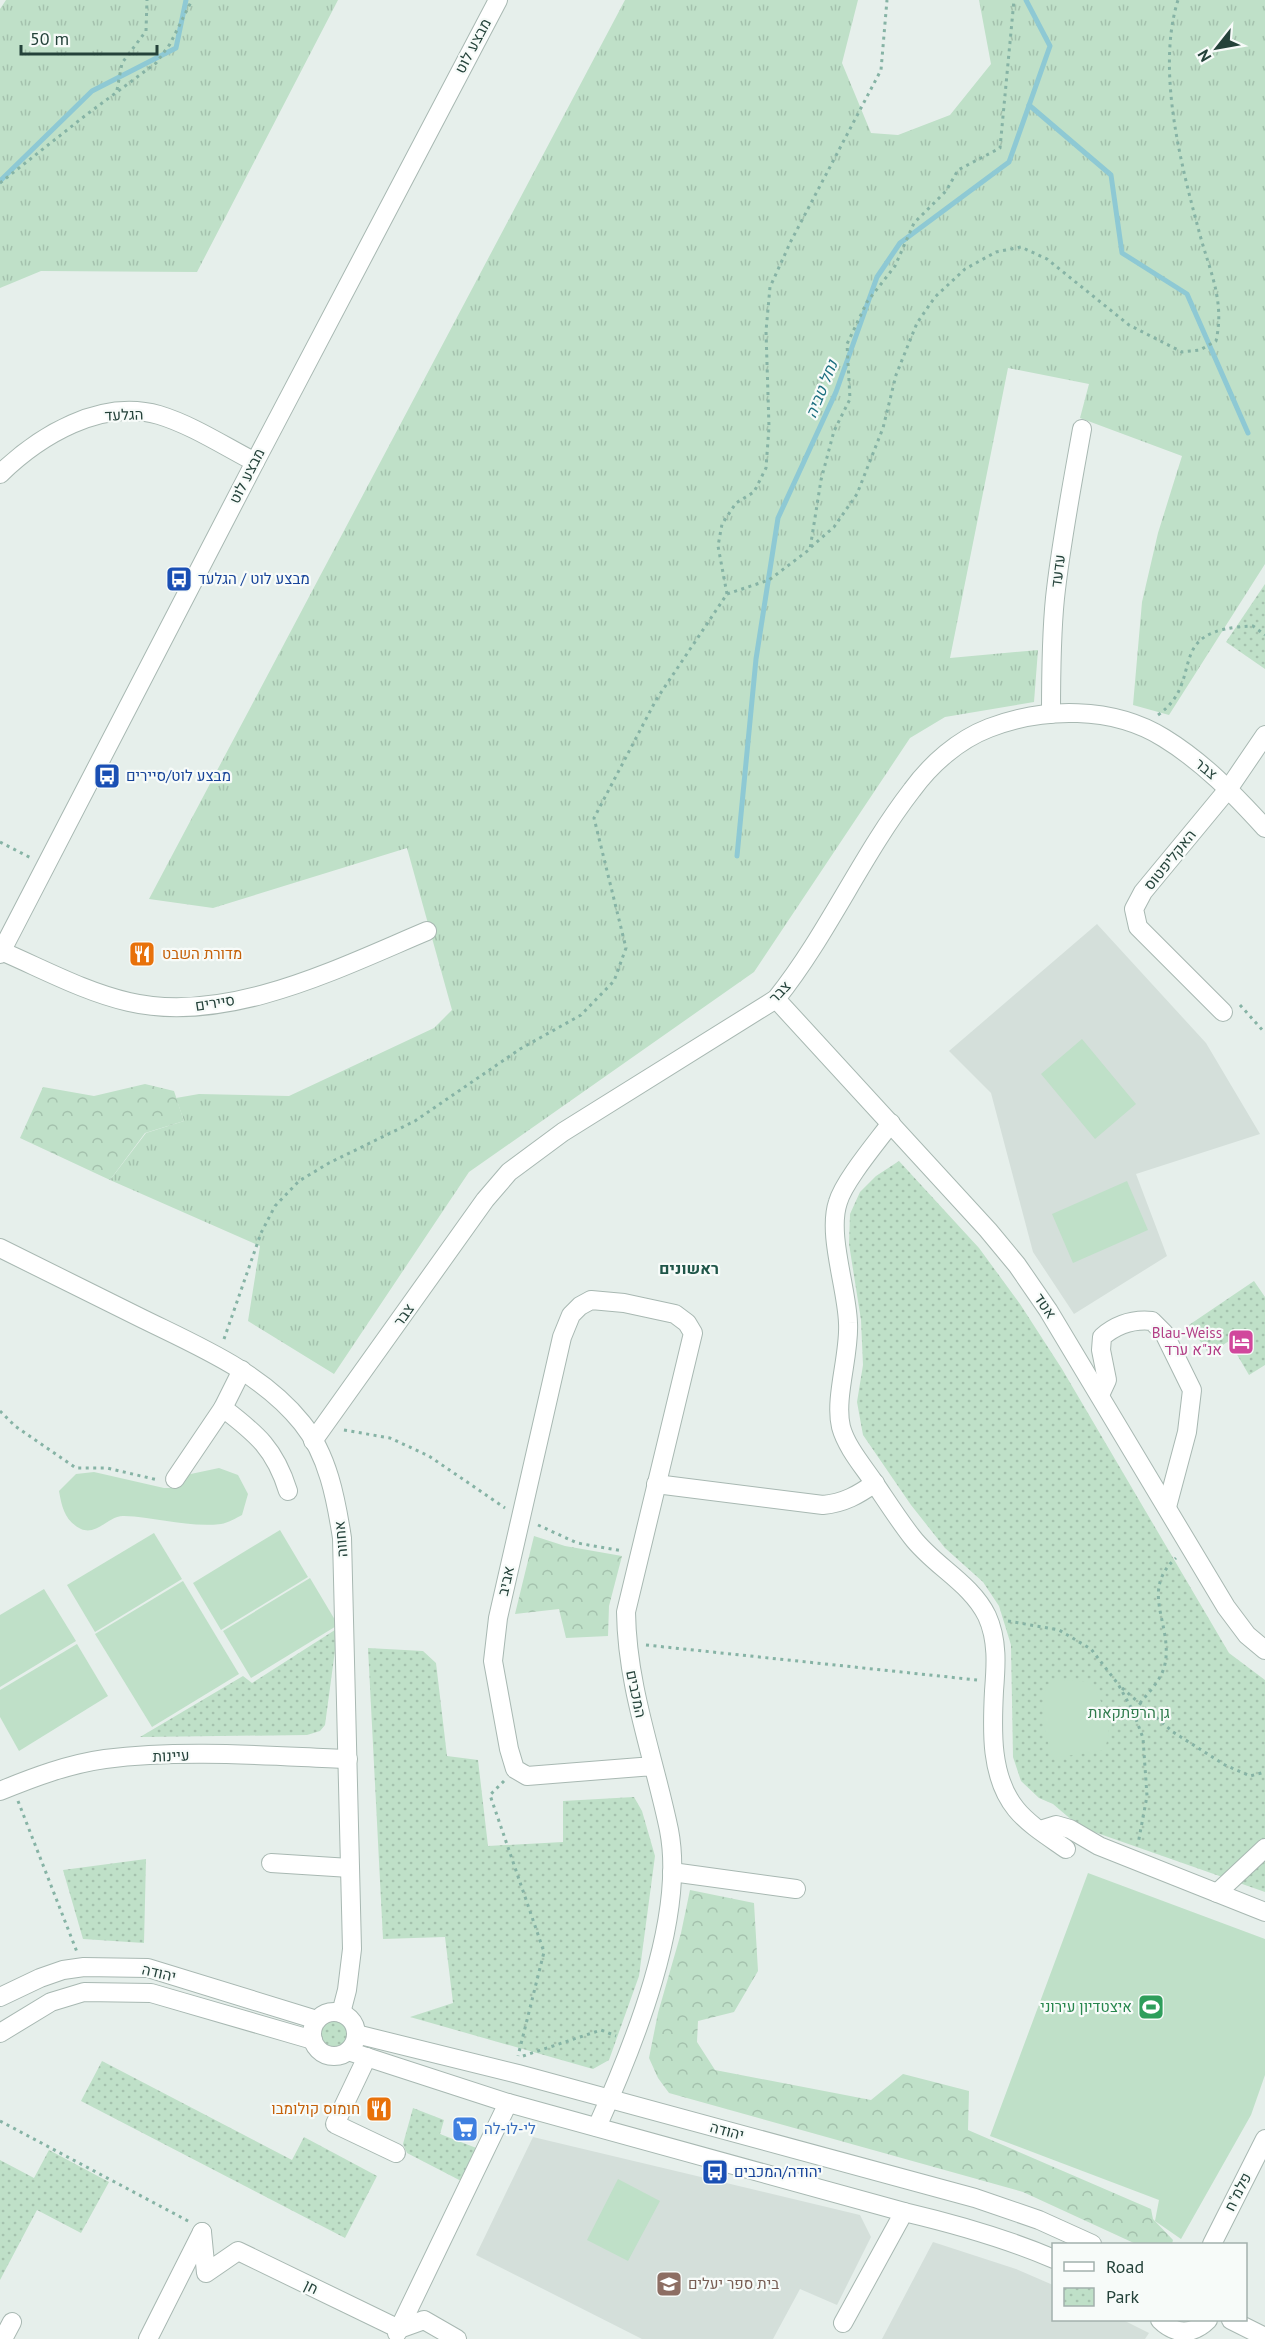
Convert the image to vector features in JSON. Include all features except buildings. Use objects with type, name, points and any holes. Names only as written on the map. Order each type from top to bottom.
[{"type":"street","name":"מבצע לוט","points":[[1,953],[255,462],[498,0]]},
{"type":"street","name":"הגלעד","points":[[0,474],[19,455],[72,423],[125,412],[156,415],[185,425],[255,462]]},
{"type":"street","name":"עדעד","points":[[1051,714],[1051,655],[1055,599],[1062,543],[1082,429]]},
{"type":"street","name":"צבר","points":[[313,1441],[485,1200],[509,1172],[563,1132],[776,999],[797,973],[912,789],[935,763],[960,743],[988,728],[1020,719],[1051,714],[1086,714],[1129,721],[1162,737],[1195,759],[1229,788],[1265,828]]},
{"type":"street","points":[[1229,788],[1265,735]]},
{"type":"street","name":"האקליפטוס","points":[[1223,1012],[1138,927],[1134,909],[1143,892],[1229,788]]},
{"type":"street","name":"סיירים","points":[[1,953],[84,987],[129,1002],[170,1008],[217,1005],[274,990],[333,970],[428,931]]},
{"type":"street","name":"אטד","points":[[776,999],[988,1230],[1017,1265],[1048,1310],[1100,1395],[1226,1607],[1247,1635],[1265,1650]]},
{"type":"street","points":[[891,1123],[838,1200],[835,1216],[848,1323],[840,1408],[841,1427],[853,1451],[913,1538],[932,1560],[975,1596],[987,1616],[997,1659],[993,1739],[997,1767],[1005,1790],[1016,1810],[1066,1849]]},
{"type":"street","name":"אחווה","points":[[0,1248],[242,1370],[275,1396],[303,1423],[322,1458],[336,1498],[342,1538],[352,1949],[347,1990],[341,2013]]},
{"type":"street","name":"אביב","points":[[624,1303],[591,1300],[580,1306],[571,1315],[562,1337],[498,1618],[493,1661],[509,1749],[515,1769],[526,1776],[539,1776],[653,1766]]},
{"type":"street","name":"המכבים","points":[[597,2127],[610,2100],[651,1988],[661,1950],[672,1872],[669,1832],[632,1680],[626,1612],[693,1333],[687,1323],[675,1314],[624,1303]]},
{"type":"street","points":[[1100,1395],[1107,1380],[1101,1350],[1102,1336],[1111,1329],[1129,1322],[1152,1321],[1164,1333],[1192,1390],[1187,1432],[1167,1507]]},
{"type":"street","points":[[170,1478],[223,1408],[242,1370]]},
{"type":"street","points":[[223,1408],[250,1428],[267,1446],[281,1469],[288,1491]]},
{"type":"street","points":[[656,1484],[823,1505],[839,1504],[875,1484]]},
{"type":"street","name":"עיינות","points":[[6,1789],[56,1770],[104,1760],[168,1755],[230,1754],[348,1759]]},
{"type":"street","points":[[1040,1830],[1056,1825],[1070,1829],[1099,1846],[1265,1912]]},
{"type":"street","points":[[1217,1893],[1265,1848]]},
{"type":"street","points":[[271,1863],[350,1868]]},
{"type":"street","points":[[672,1872],[796,1889]]},
{"type":"street","name":"יהודה","points":[[0,1997],[63,1970],[84,1967],[148,1968],[317,2020]]},
{"type":"street","name":"יהודה","points":[[0,2034],[51,2002],[84,1992],[151,1993],[313,2040]]},
{"type":"street","points":[[328,2013],[341,2013],[353,2023],[356,2034],[353,2046],[342,2055],[328,2055],[321,2052],[313,2040],[314,2026],[317,2020],[328,2013]]},
{"type":"street","name":"יהודה","points":[[356,2034],[975,2198],[1039,2220],[1090,2243]]},
{"type":"street","name":"יהודה","points":[[348,2051],[508,2103],[999,2237],[1052,2259]]},
{"type":"street","points":[[367,2057],[335,2124],[396,2153]]},
{"type":"street","points":[[396,2334],[508,2103]]},
{"type":"street","name":"פלמ\"ח","points":[[1213,2243],[1263,2147]]},
{"type":"street","points":[[843,2323],[904,2211]]},
{"type":"street","points":[[148,2339],[199,2229]]},
{"type":"street","name":"חן","points":[[199,2229],[206,2273],[238,2251],[396,2334]]},
{"type":"street","points":[[396,2334],[424,2320],[457,2339]]},
{"type":"street","points":[[1235,2321],[1265,2337]]},
{"type":"street","points":[[3,2339],[12,2322]]},
{"type":"street","points":[[1162,2328],[1175,2331],[1204,2330]]},
{"type":"path","points":[[117,92],[122,63],[146,31],[147,0]]},
{"type":"path","points":[[0,183],[156,63],[170,44],[192,0]]},
{"type":"path","points":[[727,594],[718,546],[722,524],[736,503],[754,492],[766,468],[769,427],[766,331],[770,287],[791,241],[881,70],[887,0]]},
{"type":"path","points":[[810,549],[824,470],[834,431],[850,399],[847,344],[867,302],[895,266],[915,223],[946,191],[958,171],[1000,148],[1014,0]]},
{"type":"path","points":[[218,1357],[261,1233],[275,1206],[299,1181],[329,1163],[415,1121],[520,1049],[581,1015],[614,981],[626,948],[594,818],[657,700],[727,594],[769,580],[810,549],[834,527],[857,494],[883,428],[896,375],[917,323],[935,297],[964,269],[996,252],[1021,247],[1047,259],[1129,325],[1182,352],[1200,350],[1216,341],[1221,322],[1216,285],[1200,237],[1177,144],[1170,68],[1173,17],[1178,0]]},
{"type":"path","points":[[1142,727],[1168,707],[1180,690],[1187,660],[1198,641],[1214,631],[1237,626],[1253,626],[1265,635]]},
{"type":"path","points":[[0,842],[46,866]]},
{"type":"path","points":[[1223,1012],[1235,999],[1265,1033]]},
{"type":"path","points":[[0,1411],[15,1426],[76,1468],[107,1468],[159,1480],[170,1478]]},
{"type":"path","points":[[324,1426],[390,1438],[429,1456],[520,1518],[577,1543],[639,1553]]},
{"type":"path","points":[[1140,1703],[1156,1683],[1165,1665],[1166,1639],[1160,1614],[1159,1581],[1164,1569],[1190,1545]]},
{"type":"path","points":[[987,1616],[1059,1630],[1091,1649],[1119,1684],[1173,1732],[1225,1765],[1250,1776],[1265,1772]]},
{"type":"path","points":[[627,1643],[995,1682]]},
{"type":"path","points":[[1119,1684],[1143,1737],[1147,1796],[1135,1860]]},
{"type":"path","points":[[6,1789],[84,1967]]},
{"type":"path","points":[[490,1795],[544,1952],[518,2058],[601,2030],[631,2043]]},
{"type":"path","points":[[0,2121],[199,2229]]},
{"type":"shaded area","points":[[1097,924],[1206,1043],[1260,1134],[1136,1174],[1167,1256],[1074,1314],[1033,1252],[991,1093],[949,1051]]},
{"type":"shaded area","points":[[533,2137],[860,2215],[871,2237],[837,2305],[800,2289],[773,2339],[642,2339],[476,2255]]},
{"type":"shaded area","points":[[933,2242],[1016,2269],[1052,2285],[1052,2321],[1125,2321],[1149,2333],[1145,2339],[882,2339]]},
{"type":"green space","points":[[6,0],[338,0],[197,272],[41,271],[0,288],[0,9]]},
{"type":"green space","points":[[625,0],[858,0],[842,63],[871,133],[898,135],[950,115],[991,64],[979,0],[1265,0],[1265,564],[1169,715],[1133,705],[1142,602],[1158,533],[1182,456],[1080,418],[1089,384],[1008,368],[950,658],[1038,650],[1034,702],[945,717],[910,738],[754,972],[469,1172],[334,1374],[248,1321],[260,1246],[110,1180],[146,1133],[184,1121],[176,1098],[199,1094],[289,1096],[434,1028],[452,1010],[407,848],[213,908],[149,899]]},
{"type":"green space","points":[[1265,584],[1265,669],[1226,642]]},
{"type":"green space","points":[[1082,1039],[1136,1104],[1095,1139],[1041,1074]]},
{"type":"green space","points":[[145,1084],[174,1091],[184,1121],[145,1133],[110,1180],[20,1138],[43,1087],[94,1096]]},
{"type":"green space","name":"גן הרפתקאות","points":[[899,1161],[979,1248],[1020,1304],[1062,1369],[1229,1653],[1265,1680],[1265,1892],[1080,1827],[1053,1804],[1039,1798],[1021,1781],[1013,1757],[1011,1645],[999,1606],[983,1582],[945,1548],[911,1505],[863,1435],[857,1402],[863,1365],[861,1320],[849,1244],[850,1214],[860,1192],[876,1176]]},
{"type":"green space","points":[[1127,1181],[1148,1230],[1073,1263],[1052,1214]]},
{"type":"green space","points":[[1254,1281],[1265,1297],[1265,1365],[1249,1375],[1229,1341],[1209,1354],[1189,1325]]},
{"type":"green space","points":[[219,1468],[238,1475],[248,1494],[242,1515],[221,1524],[197,1525],[124,1516],[92,1530],[81,1529],[68,1518],[59,1491],[76,1474],[94,1472],[164,1488],[174,1488],[186,1475]]},
{"type":"green space","points":[[280,1530],[308,1577],[221,1630],[193,1583]]},
{"type":"green space","points":[[154,1533],[182,1579],[95,1632],[67,1585]]},
{"type":"green space","points":[[534,1536],[565,1546],[622,1556],[609,1606],[608,1636],[566,1638],[559,1609],[515,1614]]},
{"type":"green space","points":[[310,1578],[338,1625],[251,1678],[223,1631]]},
{"type":"green space","points":[[183,1581],[239,1674],[152,1727],[95,1634]]},
{"type":"green space","points":[[44,1589],[76,1641],[0,1687],[0,1615]]},
{"type":"green space","points":[[338,1628],[325,1725],[320,1731],[307,1735],[140,1737],[243,1676],[252,1683]]},
{"type":"green space","points":[[77,1644],[108,1696],[19,1751],[0,1717],[0,1690]]},
{"type":"green space","points":[[368,1648],[423,1651],[436,1663],[447,1756],[478,1760],[488,1846],[563,1842],[563,1801],[634,1797],[642,1811],[655,1856],[639,1976],[609,2060],[593,2069],[410,2017],[453,2003],[445,1937],[383,1939]]},
{"type":"green space","points":[[1061,1680],[1091,1682],[1104,1707],[1108,1723],[1109,1732],[1104,1750],[1054,1758],[1045,1731],[1045,1696],[1046,1685]]},
{"type":"green space","points":[[146,1859],[144,1943],[83,1939],[63,1870]]},
{"type":"green space","name":"איצטדיון עירוני","points":[[1088,1873],[1265,1939],[1265,2075],[1251,2115],[1181,2239],[1155,2221],[1159,2200],[990,2136]]},
{"type":"green space","points":[[690,1890],[754,1903],[758,1971],[734,2012],[698,2021],[697,2042],[715,2070],[871,2100],[903,2074],[969,2091],[968,2130],[1151,2209],[1153,2219],[1173,2240],[1172,2243],[1134,2243],[1023,2192],[669,2093],[658,2078],[649,2058],[658,2013],[681,1933]]},
{"type":"green space","points":[[334,2018],[346,2022],[350,2034],[346,2046],[334,2050],[322,2046],[318,2034],[322,2022]]},
{"type":"green space","points":[[102,2061],[292,2160],[304,2137],[377,2176],[345,2238],[81,2101]]},
{"type":"green space","points":[[413,2108],[444,2120],[440,2134],[479,2149],[465,2183],[407,2153],[403,2144]]},
{"type":"green space","points":[[49,2150],[109,2182],[81,2233],[37,2210],[0,2280],[0,2160],[34,2178]]},
{"type":"green space","points":[[618,2179],[660,2201],[628,2261],[587,2240]]},
{"type":"waterway","points":[[0,181],[92,91],[176,48],[186,0]]},
{"type":"waterway","name":"נחל טביה","points":[[737,856],[756,659],[778,518],[836,392],[877,277],[900,243],[1009,162],[1050,46],[1026,0]]},
{"type":"waterway","points":[[1029,105],[1111,175],[1122,253],[1187,294],[1248,433]]},
{"type":"place","name":"מבצע לוט / הגלעד","points":[[179,579]]},
{"type":"place","name":"מבצע לוט/סיירים","points":[[107,776]]},
{"type":"place","name":"מדורת השבט","points":[[142,954]]},
{"type":"place","name":"Blau-Weiss אנ\"א ערד","points":[[1241,1342]]},
{"type":"place","name":"איצטדיון עירוני","points":[[1151,2007]]},
{"type":"place","name":"חומוס קולומבו","points":[[379,2109]]},
{"type":"place","name":"לי-לו-לה","points":[[465,2129]]},
{"type":"place","name":"יהודה/המכבים","points":[[715,2172]]},
{"type":"place","name":"בית ספר יעלים","points":[[669,2284]]},
{"type":"district","name":"ראשונים","points":[[689,1268]]}]
